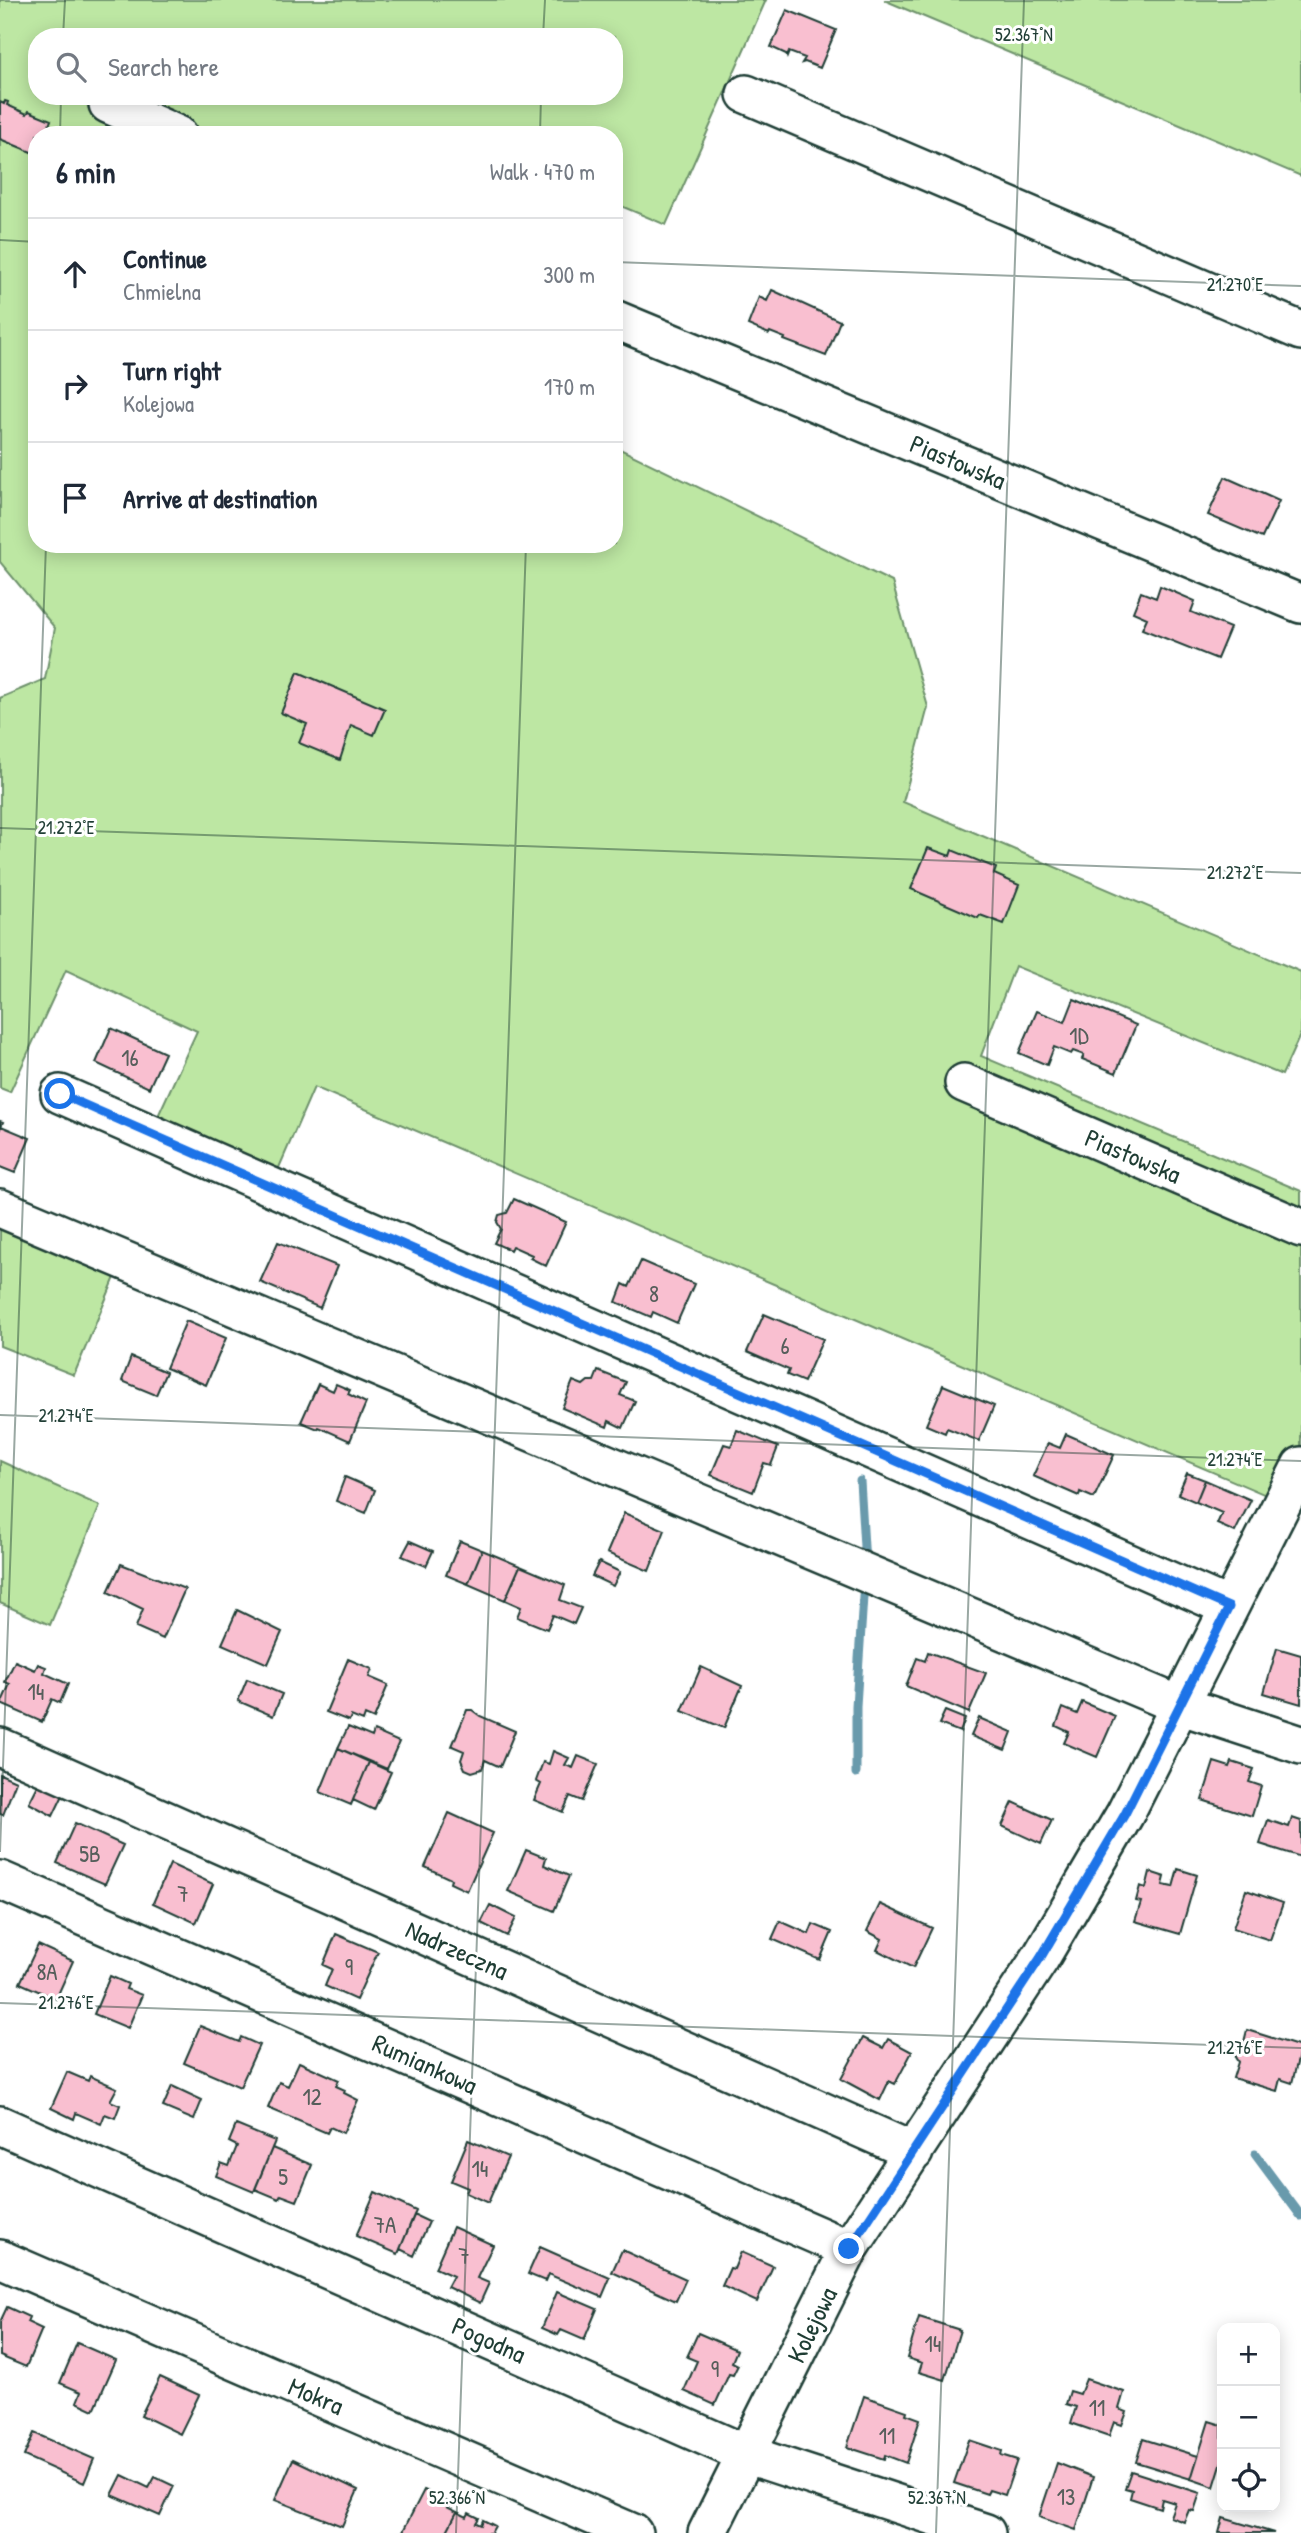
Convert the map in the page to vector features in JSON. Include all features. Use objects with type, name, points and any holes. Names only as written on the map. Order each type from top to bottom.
[{"type":"street","points":[[746,94],[1301,331]]},
{"type":"street","points":[[110,105],[158,126]]},
{"type":"street","name":"Piastowska","points":[[623,323],[1301,604]]},
{"type":"street","name":"Piastowska","points":[[964,1083],[1301,1228]]},
{"type":"street","points":[[60,1094],[1229,1607]]},
{"type":"street","points":[[0,1208],[1179,1706],[1301,1745]]},
{"type":"street","name":"Kolejowa","points":[[707,2533],[849,2249],[1041,1957],[1125,1814],[1301,1466]]},
{"type":"street","name":"Nadrzeczna","points":[[0,1747],[914,2152]]},
{"type":"street","name":"Rumiankowa","points":[[0,1880],[849,2249]]},
{"type":"street","name":"Pogodna","points":[[0,2124],[748,2455],[986,2533]]},
{"type":"street","name":"Mokra","points":[[0,2259],[633,2533]]},
{"type":"green space","points":[[0,0],[766,0],[666,225],[623,207],[623,126],[28,126],[28,553],[623,553],[623,450],[892,582],[928,707],[903,802],[1301,972],[1301,1033],[1282,1075],[1015,966],[981,1056],[1301,1191],[1301,1510],[314,1087],[275,1177],[153,1127],[197,1031],[66,970],[10,1092],[0,1088],[0,698],[45,679],[55,628],[0,562]]},
{"type":"green space","points":[[884,0],[1301,0],[1301,176]]},
{"type":"green space","points":[[0,1212],[121,1263],[74,1375],[0,1346]]},
{"type":"green space","points":[[0,1461],[100,1506],[50,1625],[0,1603]]},
{"type":"building","points":[[787,10],[836,30],[820,68],[802,63],[805,58],[789,52],[787,57],[771,47]]},
{"type":"building","points":[[5,101],[8,102],[7,105],[27,114],[29,111],[51,120],[49,126],[28,126],[28,151],[0,139],[0,102],[4,104]]},
{"type":"building","points":[[772,290],[840,321],[826,356],[748,325],[759,297],[767,301]]},
{"type":"building","points":[[1225,477],[1279,501],[1262,538],[1208,515]]},
{"type":"building","points":[[1160,586],[1195,601],[1191,612],[1230,628],[1217,659],[1142,629],[1147,618],[1133,612],[1141,592],[1156,598]]},
{"type":"building","points":[[298,672],[385,709],[374,735],[351,725],[340,760],[299,743],[307,724],[281,713]]},
{"type":"building","points":[[928,848],[950,856],[952,850],[996,868],[994,874],[1019,885],[1004,924],[980,915],[978,918],[911,889]]},
{"type":"building","points":[[1074,999],[1136,1025],[1116,1073],[1082,1059],[1084,1055],[1073,1051],[1071,1054],[1054,1047],[1047,1065],[1019,1053],[1037,1011],[1065,1022]]},
{"type":"building","points":[[111,1028],[165,1053],[149,1088],[96,1063]]},
{"type":"building","points":[[0,1121],[3,1122],[1,1126],[30,1138],[15,1173],[0,1167]]},
{"type":"building","points":[[514,1199],[566,1222],[546,1266],[530,1258],[532,1255],[512,1246],[510,1250],[494,1243],[501,1229],[497,1222],[499,1215],[507,1213]]},
{"type":"building","points":[[278,1242],[337,1266],[320,1308],[260,1282]]},
{"type":"building","points":[[641,1261],[694,1284],[677,1323],[653,1312],[651,1317],[616,1302],[623,1284],[629,1287]]},
{"type":"building","points":[[764,1314],[823,1339],[804,1382],[787,1375],[789,1370],[747,1352]]},
{"type":"building","points":[[186,1321],[226,1338],[206,1385],[166,1368]]},
{"type":"building","points":[[131,1357],[166,1372],[156,1395],[122,1381]]},
{"type":"building","points":[[598,1371],[626,1382],[620,1395],[635,1401],[623,1428],[609,1421],[607,1427],[562,1408],[573,1381],[583,1385],[594,1381]]},
{"type":"building","points":[[318,1384],[333,1391],[336,1384],[350,1390],[348,1394],[366,1403],[350,1441],[301,1422]]},
{"type":"building","points":[[943,1385],[994,1406],[979,1441],[947,1428],[945,1433],[926,1425]]},
{"type":"building","points":[[737,1430],[778,1447],[771,1465],[764,1463],[753,1492],[711,1475],[724,1444],[731,1446]]},
{"type":"building","points":[[1066,1434],[1114,1455],[1094,1498],[1080,1492],[1079,1496],[1033,1476],[1048,1443],[1060,1448]]},
{"type":"building","points":[[1187,1473],[1205,1480],[1196,1502],[1178,1494]]},
{"type":"building","points":[[345,1477],[375,1490],[366,1513],[336,1501]]},
{"type":"building","points":[[1205,1480],[1251,1500],[1235,1532],[1217,1524],[1222,1513],[1196,1502]]},
{"type":"building","points":[[624,1513],[665,1530],[649,1571],[607,1553]]},
{"type":"building","points":[[410,1541],[433,1551],[426,1566],[402,1556]]},
{"type":"building","points":[[460,1541],[482,1550],[468,1584],[446,1575]]},
{"type":"building","points":[[482,1550],[520,1566],[505,1600],[468,1584]]},
{"type":"building","points":[[599,1562],[620,1572],[613,1586],[592,1576]]},
{"type":"building","points":[[121,1564],[185,1589],[163,1639],[136,1627],[143,1609],[108,1592]]},
{"type":"building","points":[[520,1566],[565,1585],[560,1600],[581,1608],[574,1624],[553,1615],[547,1629],[517,1617],[521,1607],[505,1600]]},
{"type":"building","points":[[237,1610],[282,1632],[268,1664],[222,1644]]},
{"type":"building","points":[[1277,1648],[1301,1655],[1301,1704],[1264,1693]]},
{"type":"building","points":[[928,1652],[986,1673],[969,1713],[906,1686],[917,1658],[925,1661]]},
{"type":"building","points":[[348,1659],[372,1669],[369,1677],[388,1685],[374,1719],[365,1715],[363,1721],[351,1716],[349,1721],[326,1712]]},
{"type":"building","points":[[15,1661],[35,1670],[38,1664],[46,1667],[44,1673],[68,1684],[60,1703],[52,1699],[42,1722],[1,1704],[10,1684],[5,1682]]},
{"type":"building","points":[[701,1667],[742,1686],[724,1728],[682,1711]]},
{"type":"building","points":[[247,1679],[282,1694],[273,1716],[238,1701]]},
{"type":"building","points":[[1082,1702],[1115,1716],[1097,1757],[1064,1743],[1069,1732],[1056,1726],[1063,1708],[1077,1714]]},
{"type":"building","points":[[467,1710],[515,1731],[500,1767],[485,1760],[482,1769],[472,1772],[465,1769],[461,1760],[464,1751],[452,1746]]},
{"type":"building","points":[[945,1711],[965,1719],[960,1732],[939,1724]]},
{"type":"building","points":[[979,1718],[1012,1732],[1005,1750],[971,1736]]},
{"type":"building","points":[[348,1727],[372,1737],[374,1731],[399,1742],[387,1769],[338,1748]]},
{"type":"building","points":[[338,1748],[369,1762],[351,1805],[320,1792]]},
{"type":"building","points":[[553,1751],[569,1758],[565,1765],[573,1768],[578,1756],[598,1764],[582,1801],[570,1796],[563,1812],[534,1800],[541,1784],[536,1781],[543,1762],[549,1764]]},
{"type":"building","points":[[369,1762],[391,1772],[374,1810],[353,1800]]},
{"type":"building","points":[[1214,1762],[1230,1767],[1232,1762],[1254,1769],[1249,1782],[1261,1786],[1252,1816],[1202,1800]]},
{"type":"building","points":[[0,1774],[16,1781],[3,1815],[0,1814]]},
{"type":"building","points":[[42,1777],[66,1789],[53,1816],[29,1803]]},
{"type":"building","points":[[1013,1802],[1052,1820],[1041,1844],[1002,1826]]},
{"type":"building","points":[[449,1813],[493,1833],[467,1891],[450,1883],[451,1879],[425,1867]]},
{"type":"building","points":[[1292,1818],[1301,1821],[1301,1857],[1260,1844],[1268,1820],[1289,1827]]},
{"type":"building","points":[[75,1823],[123,1845],[105,1884],[57,1863]]},
{"type":"building","points":[[526,1850],[546,1858],[544,1865],[569,1876],[554,1911],[508,1891]]},
{"type":"building","points":[[170,1864],[213,1884],[196,1923],[153,1903]]},
{"type":"building","points":[[1178,1869],[1197,1875],[1180,1934],[1135,1921],[1141,1902],[1136,1901],[1140,1886],[1146,1888],[1150,1872],[1165,1877],[1163,1885],[1173,1887]]},
{"type":"building","points":[[1246,1890],[1283,1903],[1270,1940],[1233,1928]]},
{"type":"building","points":[[880,1904],[932,1928],[913,1968],[877,1950],[882,1939],[867,1931]]},
{"type":"building","points":[[490,1905],[516,1918],[507,1936],[481,1923]]},
{"type":"building","points":[[780,1921],[809,1934],[813,1924],[832,1932],[820,1960],[772,1939]]},
{"type":"building","points":[[336,1934],[378,1952],[356,2000],[325,1986],[332,1969],[323,1965]]},
{"type":"building","points":[[38,1945],[73,1961],[56,1999],[20,1983]]},
{"type":"building","points":[[110,1976],[128,1984],[126,1989],[142,1995],[128,2028],[94,2014]]},
{"type":"building","points":[[200,2026],[239,2042],[241,2037],[259,2045],[240,2087],[184,2063]]},
{"type":"building","points":[[1247,2030],[1301,2047],[1292,2083],[1280,2079],[1277,2091],[1233,2078],[1238,2062],[1235,2057],[1237,2049],[1243,2046]]},
{"type":"building","points":[[863,2038],[883,2048],[888,2039],[912,2052],[895,2084],[889,2081],[880,2100],[841,2079]]},
{"type":"building","points":[[299,2062],[339,2080],[336,2086],[358,2100],[343,2133],[330,2127],[327,2133],[268,2108],[279,2082],[288,2086]]},
{"type":"building","points":[[67,2072],[88,2081],[90,2076],[117,2088],[110,2101],[120,2105],[115,2118],[105,2114],[101,2124],[76,2113],[74,2119],[51,2108]]},
{"type":"building","points":[[172,2086],[202,2100],[194,2120],[163,2107]]},
{"type":"building","points":[[236,2125],[275,2141],[254,2192],[216,2176],[221,2163],[229,2166],[237,2146],[229,2142]]},
{"type":"building","points":[[468,2140],[508,2157],[488,2203],[466,2193],[468,2188],[451,2181]]},
{"type":"building","points":[[272,2148],[312,2165],[297,2201],[281,2195],[279,2199],[255,2189]]},
{"type":"building","points":[[375,2192],[416,2211],[398,2254],[356,2236]]},
{"type":"building","points":[[414,2215],[429,2222],[414,2256],[400,2249]]},
{"type":"building","points":[[453,2227],[493,2245],[477,2278],[489,2283],[480,2303],[447,2287],[453,2276],[435,2268]]},
{"type":"building","points":[[540,2247],[610,2278],[602,2297],[548,2274],[545,2281],[528,2274]]},
{"type":"building","points":[[622,2250],[686,2279],[676,2301],[612,2272]]},
{"type":"building","points":[[741,2252],[773,2266],[757,2302],[722,2286],[730,2268],[734,2269]]},
{"type":"building","points":[[557,2292],[597,2309],[584,2340],[561,2330],[558,2335],[542,2328]]},
{"type":"building","points":[[7,2307],[29,2317],[27,2322],[42,2329],[26,2367],[0,2356],[0,2322]]},
{"type":"building","points":[[919,2317],[960,2330],[945,2380],[919,2372],[922,2363],[907,2358]]},
{"type":"building","points":[[698,2333],[737,2350],[732,2362],[738,2365],[733,2375],[729,2374],[715,2405],[684,2391],[697,2361],[687,2357]]},
{"type":"building","points":[[77,2343],[116,2360],[94,2410],[77,2402],[81,2392],[60,2383]]},
{"type":"building","points":[[160,2377],[199,2395],[180,2434],[141,2415]]},
{"type":"building","points":[[1086,2379],[1124,2392],[1119,2409],[1127,2412],[1122,2425],[1114,2422],[1109,2436],[1071,2423],[1076,2407],[1066,2404],[1070,2391],[1080,2394]]},
{"type":"building","points":[[864,2396],[907,2411],[906,2414],[920,2419],[906,2463],[885,2455],[884,2459],[847,2447]]},
{"type":"building","points":[[1209,2421],[1217,2423],[1217,2477],[1214,2487],[1191,2479]]},
{"type":"building","points":[[34,2433],[94,2459],[84,2483],[24,2456]]},
{"type":"building","points":[[1143,2439],[1198,2456],[1191,2479],[1136,2462]]},
{"type":"building","points":[[969,2440],[1002,2451],[1001,2455],[1017,2460],[1005,2495],[989,2490],[987,2494],[954,2483]]},
{"type":"building","points":[[293,2459],[358,2490],[342,2526],[275,2500]]},
{"type":"building","points":[[1057,2463],[1093,2477],[1076,2530],[1039,2517]]},
{"type":"building","points":[[1131,2471],[1200,2493],[1194,2511],[1189,2510],[1184,2522],[1170,2517],[1175,2503],[1162,2499],[1160,2508],[1130,2498],[1132,2490],[1125,2488]]},
{"type":"building","points":[[122,2475],[149,2488],[155,2477],[174,2486],[160,2516],[112,2495]]},
{"type":"building","points":[[424,2490],[435,2495],[432,2500],[437,2502],[440,2498],[449,2503],[447,2507],[457,2512],[446,2533],[402,2533]]},
{"type":"building","points":[[457,2512],[467,2517],[469,2513],[479,2518],[476,2523],[481,2525],[483,2520],[495,2526],[491,2533],[446,2533]]},
{"type":"building","points":[[1223,2518],[1274,2533],[1219,2533]]},
{"type":"waterway","points":[[860,1481],[865,1563]]},
{"type":"waterway","points":[[856,1773],[856,1706],[864,1581]]},
{"type":"waterway","points":[[1255,2154],[1301,2216]]},
{"type":"route","points":[[60,1094],[1229,1607],[1125,1814],[1041,1957],[849,2249]]}]
